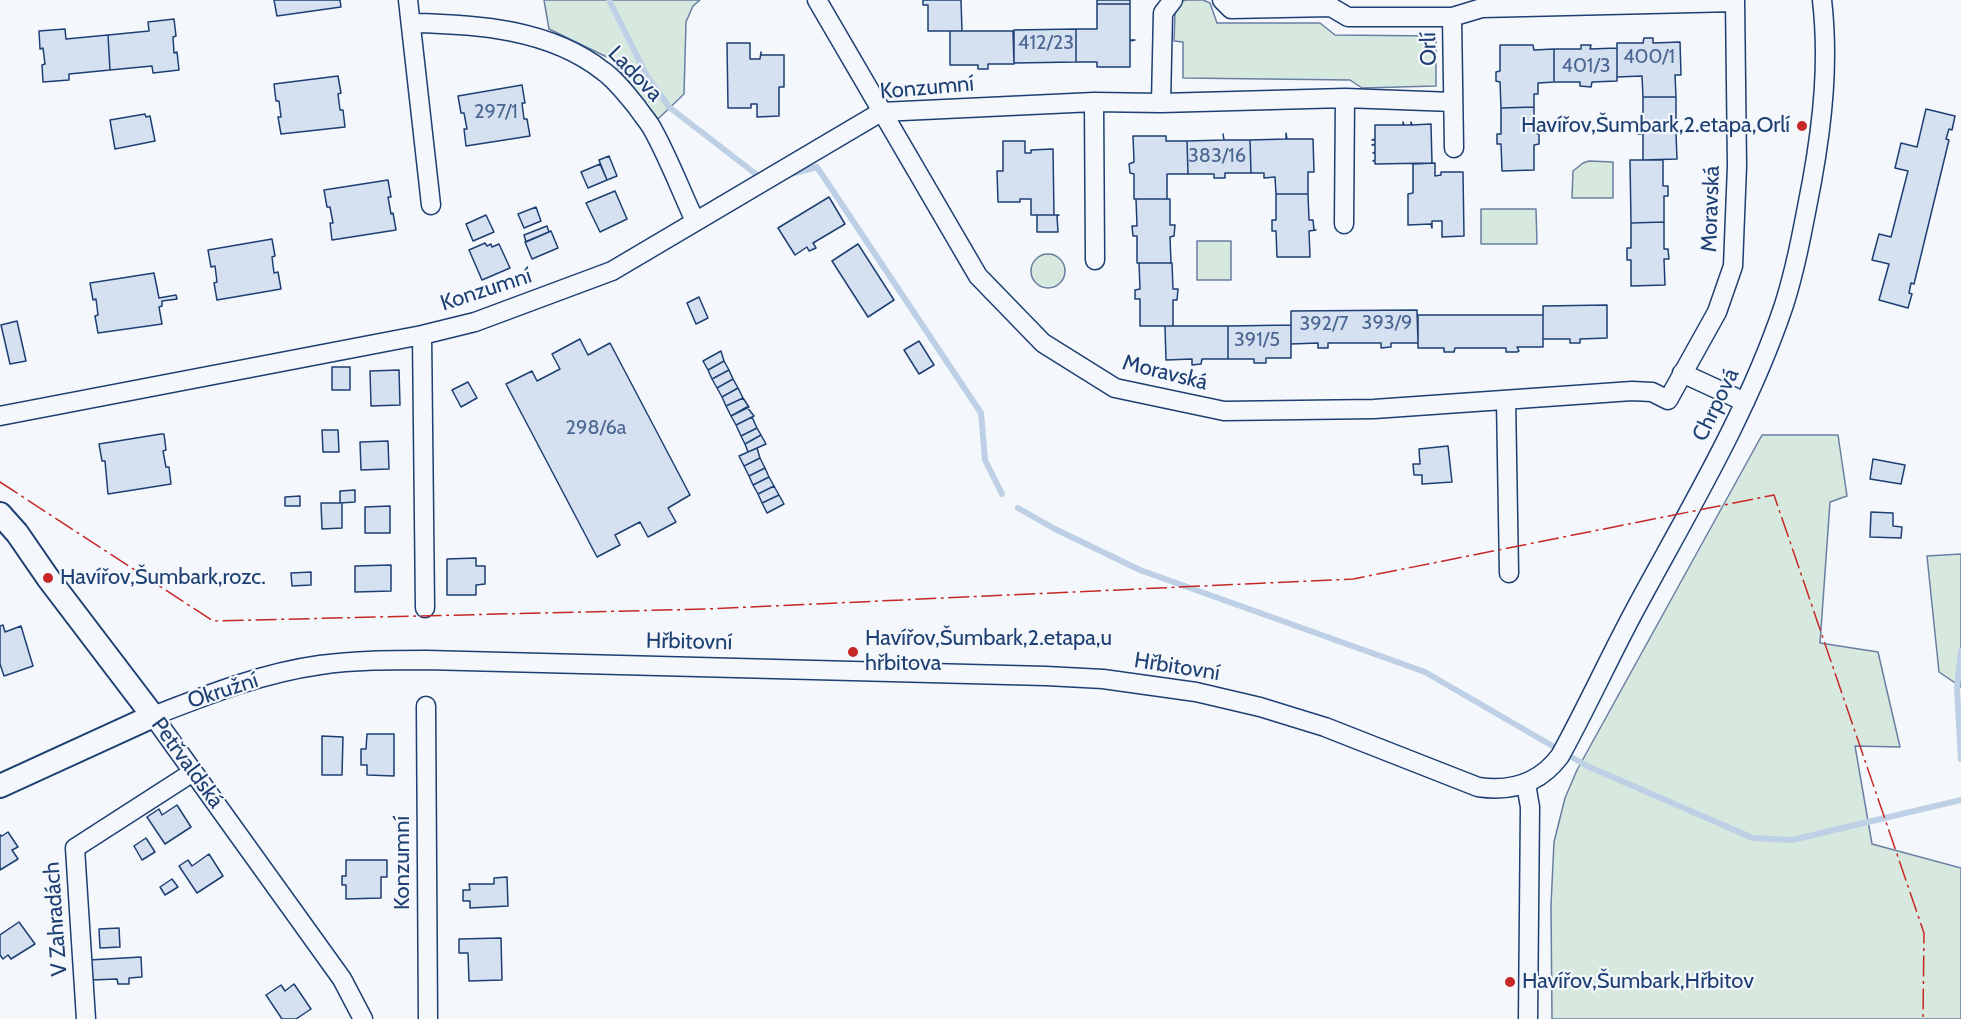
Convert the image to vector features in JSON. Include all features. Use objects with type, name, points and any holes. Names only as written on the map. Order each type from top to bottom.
[{"type":"street","points":[[408,0],[431,205]]},
{"type":"street","name":"Moravská","points":[[817,0],[978,276],[1043,343],[1115,388],[1224,411],[1374,409],[1632,391],[1652,392],[1668,400],[1717,312],[1733,266],[1737,166],[1735,1]]},
{"type":"street","points":[[1161,103],[1163,13],[1173,0]]},
{"type":"street","points":[[1222,0],[1231,9],[1331,7],[1348,17],[1452,17]]},
{"type":"street","name":"Chrpová","points":[[1526,784],[1542,775],[1560,756],[1636,606],[1745,402],[1785,302],[1802,233],[1823,116],[1825,44],[1822,0]]},
{"type":"street","name":"Orlí","points":[[1454,148],[1452,17],[1482,8],[1735,1]]},
{"type":"street","name":"Ladova","points":[[412,23],[474,25],[515,33],[555,45],[581,56],[604,71],[630,98],[652,128],[695,221]]},
{"type":"street","points":[[1344,224],[1345,99]]},
{"type":"street","name":"Konzumní","points":[[0,417],[422,335],[475,322],[612,271],[881,112],[1094,102],[1161,103],[1345,99],[1453,102]]},
{"type":"street","points":[[1094,102],[1095,260]]},
{"type":"street","name":"Konzumní","points":[[422,335],[425,608]]},
{"type":"street","points":[[1682,373],[1745,402]]},
{"type":"street","points":[[1506,400],[1509,573]]},
{"type":"street","name":"Petřvaldská","points":[[0,513],[153,716],[342,979],[363,1019]]},
{"type":"street","name":"Hřbitovní","points":[[426,660],[1103,679],[1196,692],[1260,707],[1325,727],[1478,787],[1506,789],[1526,784]]},
{"type":"street","name":"Okružní","points":[[0,786],[153,716],[242,683],[319,665],[426,660]]},
{"type":"street","name":"Konzumní","points":[[426,706],[428,1019]]},
{"type":"street","name":"V Zahradách","points":[[86,1019],[75,848],[193,772]]},
{"type":"street","points":[[1526,784],[1530,807],[1528,1019]]},
{"type":"shaded area","points":[[544,0],[700,0],[693,6],[686,22],[684,94],[658,119],[611,59],[549,29]]},
{"type":"shaded area","points":[[1203,0],[1210,3],[1217,23],[1320,23],[1335,35],[1436,36],[1436,86],[1362,88],[1350,80],[1183,78],[1183,42],[1174,41],[1175,13],[1182,1]]},
{"type":"shaded area","points":[[1589,161],[1613,162],[1613,198],[1572,198],[1573,171]]},
{"type":"shaded area","points":[[1481,209],[1536,209],[1537,244],[1481,244]]},
{"type":"shaded area","points":[[1197,241],[1231,241],[1231,280],[1197,280]]},
{"type":"shaded area","points":[[1048,254],[1060,259],[1065,271],[1060,283],[1048,288],[1036,283],[1031,271],[1036,259]]},
{"type":"shaded area","points":[[1762,435],[1838,435],[1847,496],[1830,502],[1820,643],[1878,652],[1900,747],[1855,746],[1872,844],[1961,868],[1961,1019],[1552,1019],[1551,905],[1554,842],[1565,798],[1577,770]]},
{"type":"shaded area","points":[[1961,554],[1961,687],[1939,672],[1927,556]]},
{"type":"building","points":[[274,0],[340,0],[341,7],[277,16]]},
{"type":"building","points":[[923,0],[961,0],[962,31],[928,31],[928,5],[923,5]]},
{"type":"building","points":[[1097,0],[1130,0],[1130,4],[1097,4]]},
{"type":"building","points":[[1097,4],[1130,4],[1130,40],[1135,40],[1130,41],[1130,67],[1097,67],[1097,62],[1076,62],[1076,29],[1097,29]]},
{"type":"building","points":[[174,19],[176,36],[173,37],[174,53],[177,52],[179,70],[153,73],[152,66],[110,70],[108,35],[149,31],[148,22]]},
{"type":"building","points":[[65,29],[66,39],[108,35],[110,70],[69,74],[69,80],[43,82],[42,65],[45,64],[43,48],[40,49],[39,31]]},
{"type":"building","points":[[1076,29],[1076,62],[1014,63],[1014,30]]},
{"type":"building","points":[[950,31],[1013,31],[1014,64],[988,64],[988,69],[978,69],[978,65],[950,65]]},
{"type":"building","points":[[1644,38],[1653,38],[1653,43],[1680,42],[1681,75],[1675,75],[1676,97],[1643,97],[1642,76],[1617,77],[1617,43],[1643,43]]},
{"type":"building","points":[[727,43],[750,43],[750,59],[760,59],[761,52],[761,55],[784,55],[784,87],[779,87],[779,116],[757,117],[757,104],[751,104],[751,108],[728,108]]},
{"type":"building","points":[[1500,45],[1533,45],[1534,50],[1554,49],[1554,82],[1538,83],[1538,94],[1534,94],[1534,107],[1501,108],[1500,82],[1496,81],[1496,72],[1500,71]]},
{"type":"building","points":[[1581,45],[1591,45],[1590,49],[1617,48],[1617,81],[1592,82],[1591,87],[1580,86],[1580,82],[1554,82],[1554,49],[1581,49]]},
{"type":"building","points":[[338,76],[341,93],[338,94],[340,110],[343,110],[345,127],[281,134],[278,117],[281,117],[279,101],[276,101],[274,84]]},
{"type":"building","points":[[522,85],[525,103],[522,103],[524,119],[527,119],[530,136],[466,146],[464,129],[467,129],[458,96]]},
{"type":"building","points":[[1643,97],[1676,97],[1676,132],[1681,132],[1676,133],[1677,159],[1643,160],[1643,134],[1638,134],[1638,123],[1643,123]]},
{"type":"building","points":[[1534,107],[1534,133],[1539,134],[1539,144],[1534,145],[1534,170],[1502,171],[1501,144],[1497,144],[1497,134],[1501,134],[1501,108]]},
{"type":"building","points":[[1926,109],[1955,116],[1952,130],[1949,129],[1946,139],[1949,140],[1914,284],[1911,283],[1909,293],[1912,294],[1908,308],[1879,300],[1889,264],[1872,260],[1879,234],[1891,237],[1908,171],[1895,168],[1901,143],[1917,147]]},
{"type":"building","points":[[145,114],[146,117],[150,116],[155,141],[115,149],[110,120]]},
{"type":"building","points":[[1403,122],[1404,125],[1411,125],[1411,122],[1412,125],[1431,124],[1432,163],[1375,164],[1373,161],[1375,153],[1373,153],[1375,145],[1372,145],[1375,144],[1375,140],[1372,140],[1375,139],[1375,125],[1403,125]]},
{"type":"building","points":[[1286,133],[1287,139],[1313,139],[1314,172],[1308,172],[1308,194],[1276,194],[1275,177],[1264,178],[1264,173],[1251,173],[1250,140],[1286,139]]},
{"type":"building","points":[[1133,136],[1166,136],[1166,141],[1187,141],[1188,174],[1167,174],[1167,199],[1134,199],[1134,174],[1130,173],[1129,164],[1134,162]]},
{"type":"building","points":[[1250,140],[1251,173],[1225,173],[1225,178],[1214,178],[1214,174],[1188,174],[1187,141]]},
{"type":"building","points":[[1003,141],[1025,141],[1025,153],[1031,153],[1031,150],[1053,149],[1054,215],[1031,215],[1031,199],[1020,199],[1020,202],[998,202],[997,171],[1003,171]]},
{"type":"building","points":[[609,156],[617,176],[607,180],[599,160]]},
{"type":"building","points":[[1630,160],[1663,160],[1663,186],[1668,186],[1668,196],[1664,196],[1664,222],[1631,223]]},
{"type":"building","points":[[1435,163],[1435,176],[1441,175],[1441,172],[1463,172],[1464,236],[1442,237],[1442,221],[1432,221],[1432,228],[1431,224],[1408,225],[1408,194],[1413,193],[1413,164]]},
{"type":"building","points":[[600,164],[607,180],[588,188],[581,172]]},
{"type":"building","points":[[388,180],[391,197],[388,197],[396,230],[332,240],[330,223],[333,223],[324,190]]},
{"type":"building","points":[[615,191],[627,219],[600,232],[586,203]]},
{"type":"building","points":[[1276,194],[1308,194],[1309,220],[1313,220],[1314,230],[1316,230],[1309,231],[1310,257],[1277,257],[1276,231],[1272,231],[1272,220],[1276,220]]},
{"type":"building","points":[[829,197],[845,224],[813,243],[816,248],[809,251],[807,247],[795,255],[778,228]]},
{"type":"building","points":[[1136,199],[1170,199],[1170,225],[1175,225],[1174,236],[1170,237],[1171,263],[1137,263],[1137,236],[1133,236],[1132,226],[1137,226]]},
{"type":"building","points":[[536,207],[541,221],[524,228],[518,214]]},
{"type":"building","points":[[486,215],[494,232],[473,241],[466,224]]},
{"type":"building","points":[[1037,215],[1059,215],[1057,216],[1058,232],[1037,232]]},
{"type":"building","points":[[1664,222],[1664,249],[1668,249],[1669,259],[1664,259],[1665,285],[1631,286],[1631,260],[1627,260],[1627,248],[1631,248],[1631,223]]},
{"type":"building","points":[[547,226],[549,232],[526,242],[524,235]]},
{"type":"building","points":[[551,231],[558,248],[532,259],[525,242]]},
{"type":"building","points":[[272,239],[275,256],[272,257],[274,273],[278,272],[281,289],[217,300],[214,283],[217,282],[215,266],[211,267],[208,250]]},
{"type":"building","points":[[485,243],[487,246],[491,244],[492,247],[499,244],[510,268],[482,280],[469,250]]},
{"type":"building","points":[[858,244],[894,300],[868,317],[832,261]]},
{"type":"building","points":[[1139,263],[1172,263],[1173,289],[1178,289],[1177,300],[1173,300],[1173,326],[1140,326],[1140,299],[1135,299],[1135,290],[1140,289]]},
{"type":"building","points":[[154,273],[159,298],[176,295],[177,299],[162,301],[162,306],[159,307],[162,324],[98,333],[95,316],[98,315],[96,299],[93,300],[90,283]]},
{"type":"building","points":[[699,297],[708,318],[696,324],[687,303]]},
{"type":"building","points":[[1607,305],[1607,338],[1580,339],[1580,343],[1570,343],[1570,339],[1543,339],[1543,306]]},
{"type":"building","points":[[1417,310],[1418,343],[1391,343],[1391,347],[1381,348],[1381,343],[1328,343],[1328,348],[1318,348],[1318,343],[1291,344],[1291,311]]},
{"type":"building","points":[[1418,315],[1543,315],[1543,347],[1517,347],[1519,351],[1517,352],[1506,352],[1506,348],[1455,348],[1454,352],[1444,352],[1444,348],[1418,348]]},
{"type":"building","points":[[17,321],[26,361],[10,364],[1,325]]},
{"type":"building","points":[[1291,325],[1291,358],[1266,358],[1266,363],[1254,363],[1254,359],[1228,359],[1228,326]]},
{"type":"building","points":[[1165,326],[1228,326],[1228,359],[1202,359],[1201,364],[1192,365],[1192,359],[1166,360]]},
{"type":"building","points":[[580,339],[588,355],[610,343],[690,495],[668,508],[676,522],[648,537],[640,522],[615,535],[620,545],[597,557],[506,384],[532,371],[537,381],[560,369],[552,354]]},
{"type":"building","points":[[919,341],[934,365],[919,374],[904,350]]},
{"type":"building","points":[[721,351],[724,361],[708,370],[703,361]]},
{"type":"building","points":[[724,361],[729,370],[712,379],[708,370]]},
{"type":"building","points":[[332,367],[350,367],[350,390],[332,390]]},
{"type":"building","points":[[399,370],[400,405],[371,406],[370,371]]},
{"type":"building","points":[[729,370],[733,379],[717,388],[712,379]]},
{"type":"building","points":[[733,379],[738,388],[722,397],[717,388]]},
{"type":"building","points":[[468,382],[477,398],[461,407],[452,390]]},
{"type":"building","points":[[738,388],[743,398],[726,406],[722,397]]},
{"type":"building","points":[[743,398],[749,407],[731,416],[726,406]]},
{"type":"building","points":[[747,407],[754,416],[736,425],[731,416]]},
{"type":"building","points":[[752,417],[757,428],[741,436],[736,425]]},
{"type":"building","points":[[757,428],[761,435],[745,444],[741,436]]},
{"type":"building","points":[[322,430],[338,430],[339,452],[323,452]]},
{"type":"building","points":[[164,434],[166,450],[163,451],[166,467],[169,467],[171,484],[108,494],[105,461],[102,461],[99,444]]},
{"type":"building","points":[[761,435],[766,444],[748,452],[745,444]]},
{"type":"building","points":[[388,441],[389,469],[361,470],[360,442]]},
{"type":"building","points":[[1448,446],[1452,482],[1422,484],[1422,475],[1414,475],[1413,464],[1420,464],[1419,449]]},
{"type":"building","points":[[757,448],[760,458],[744,466],[739,456]]},
{"type":"building","points":[[760,458],[765,468],[749,476],[744,466]]},
{"type":"building","points":[[1873,459],[1905,465],[1901,484],[1870,479]]},
{"type":"building","points":[[765,468],[769,477],[753,485],[749,476]]},
{"type":"building","points":[[769,477],[774,486],[758,494],[753,485]]},
{"type":"building","points":[[774,486],[779,495],[762,503],[758,494]]},
{"type":"building","points":[[355,490],[355,502],[340,503],[340,491]]},
{"type":"building","points":[[779,495],[784,504],[767,513],[762,503]]},
{"type":"building","points":[[300,496],[300,506],[285,506],[285,497]]},
{"type":"building","points":[[321,503],[342,503],[342,528],[322,529]]},
{"type":"building","points":[[390,506],[390,533],[365,533],[365,507]]},
{"type":"building","points":[[1871,512],[1893,513],[1893,526],[1902,527],[1901,538],[1870,537]]},
{"type":"building","points":[[476,558],[476,566],[485,566],[485,584],[476,585],[476,595],[447,595],[447,559]]},
{"type":"building","points":[[391,565],[391,591],[355,592],[355,566]]},
{"type":"building","points":[[311,572],[311,585],[292,586],[291,573]]},
{"type":"building","points":[[3,625],[5,632],[21,626],[33,666],[4,676],[0,664],[0,626]]},
{"type":"building","points":[[367,734],[394,734],[394,776],[367,775],[367,765],[361,765],[361,749],[366,749]]},
{"type":"building","points":[[322,736],[343,737],[342,775],[322,775]]},
{"type":"building","points":[[177,805],[191,827],[165,844],[147,817],[159,809],[162,815]]},
{"type":"building","points":[[8,832],[18,847],[12,850],[18,859],[0,870],[0,835]]},
{"type":"building","points":[[146,838],[155,852],[142,860],[134,846]]},
{"type":"building","points":[[209,854],[223,876],[197,893],[179,866],[188,860],[192,866]]},
{"type":"building","points":[[346,860],[387,860],[387,877],[381,877],[381,898],[346,899],[346,885],[342,885],[342,876],[346,876]]},
{"type":"building","points":[[507,877],[508,906],[470,908],[470,901],[463,901],[463,890],[470,890],[469,884],[494,884],[494,878]]},
{"type":"building","points":[[172,879],[178,887],[165,895],[160,887]]},
{"type":"building","points":[[19,922],[35,944],[11,959],[8,955],[3,959],[0,955],[0,935]]},
{"type":"building","points":[[119,928],[120,947],[100,948],[99,929]]},
{"type":"building","points":[[501,938],[502,980],[469,981],[468,953],[459,953],[459,939]]},
{"type":"building","points":[[141,957],[142,977],[129,978],[129,984],[118,984],[117,979],[91,980],[89,960]]},
{"type":"building","points":[[294,984],[311,1009],[296,1019],[282,1019],[266,995],[281,985],[285,991]]},
{"type":"waterway","points":[[609,0],[648,78],[669,107],[761,178]]},
{"type":"waterway","points":[[791,174],[817,167],[981,413],[985,460],[1002,494]]},
{"type":"waterway","points":[[1018,508],[1055,529],[1140,570],[1425,672],[1587,766],[1753,838],[1792,840],[1961,800]]},
{"type":"waterway","points":[[1961,651],[1957,688],[1961,759]]},
{"type":"power","points":[[0,482],[213,621],[707,609],[1353,579],[1774,495],[1924,933],[1923,1019]]},
{"type":"place","name":"Havířov,Šumbark,2.etapa,Orlí","points":[[1802,126]]},
{"type":"place","name":"Havířov,Šumbark,rozc.","points":[[48,578]]},
{"type":"place","name":"Havířov,Šumbark,2.etapa,u hřbitova","points":[[853,652]]},
{"type":"place","name":"Havířov,Šumbark,Hřbitov","points":[[1510,982]]}]
